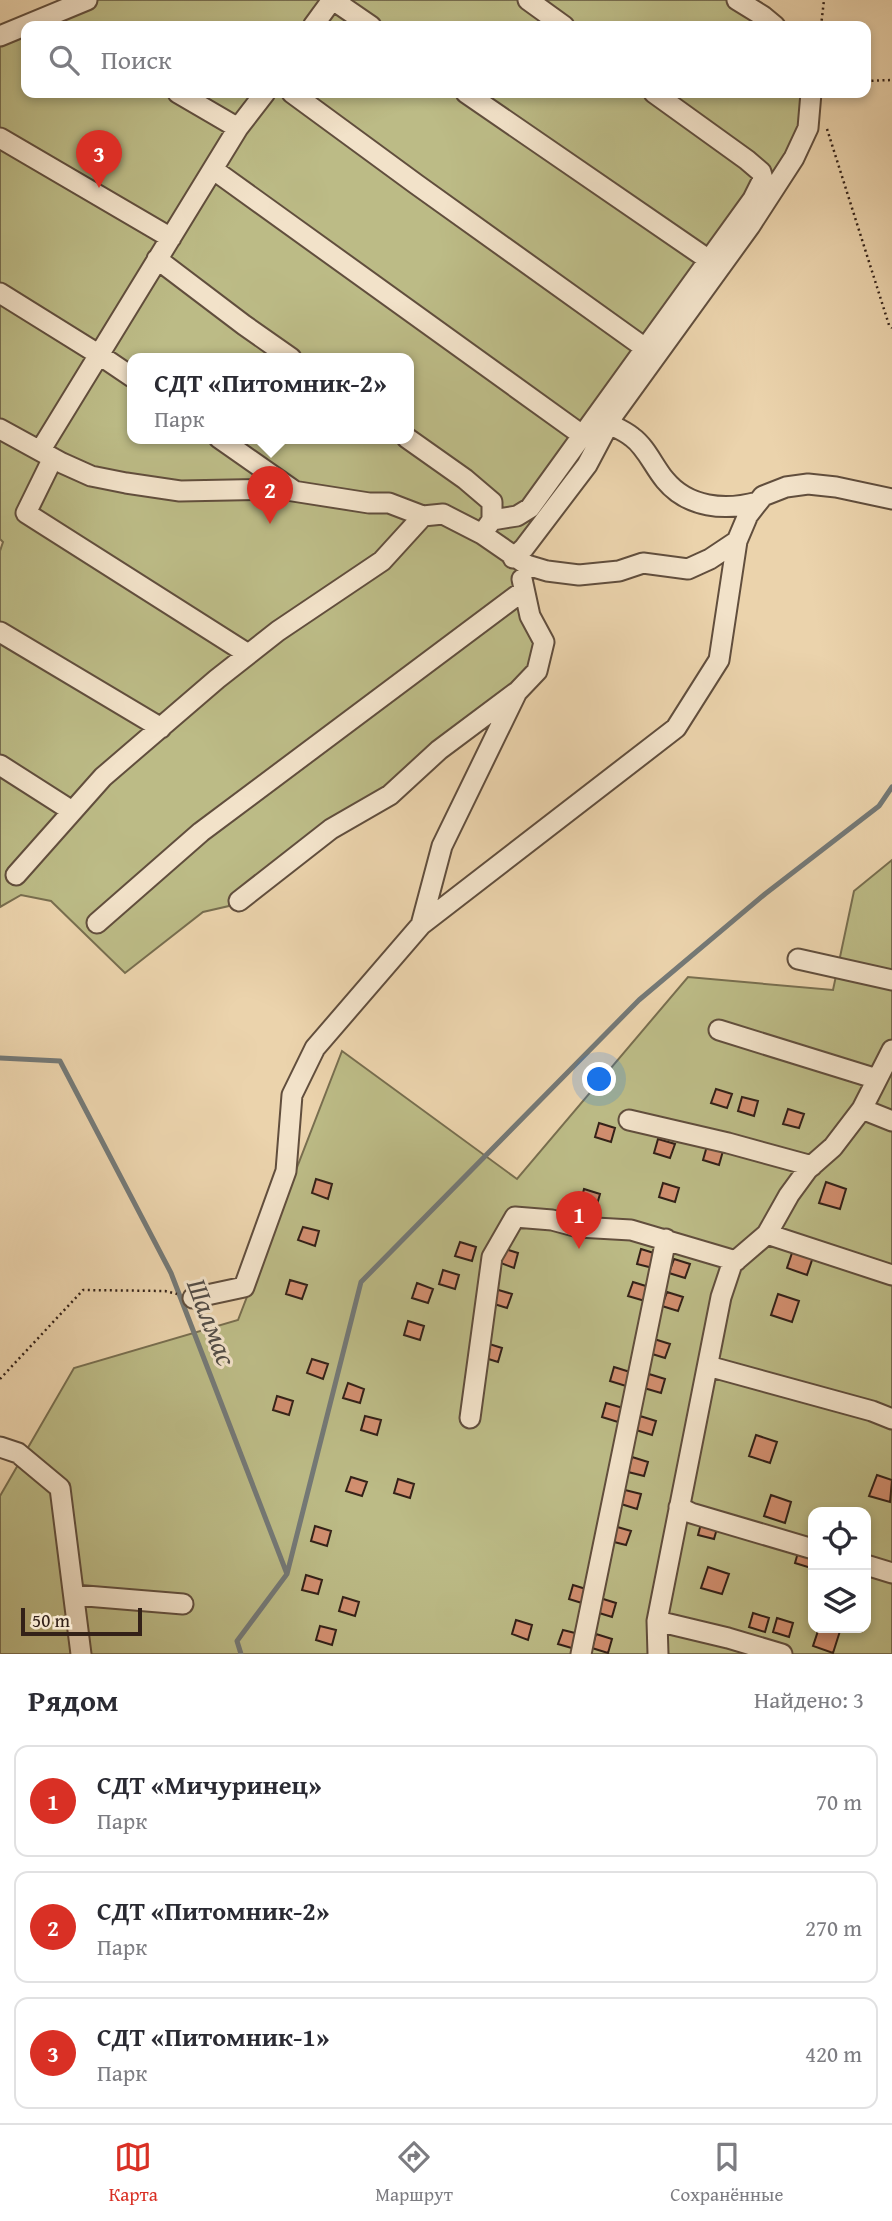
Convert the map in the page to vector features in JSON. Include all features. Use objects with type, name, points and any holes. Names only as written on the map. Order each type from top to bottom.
[{"type":"street","points":[[55,21],[87,0]]},
{"type":"street","points":[[317,21],[333,0],[364,21]]},
{"type":"street","points":[[528,0],[557,21]]},
{"type":"street","points":[[737,0],[769,21]]},
{"type":"street","points":[[0,36],[21,30]]},
{"type":"street","points":[[187,98],[238,128]]},
{"type":"street","points":[[248,654],[26,513],[46,454],[98,354],[238,128],[261,98]]},
{"type":"street","points":[[299,98],[645,348]]},
{"type":"street","points":[[473,98],[709,260]]},
{"type":"street","points":[[487,527],[530,508],[753,199],[763,179],[761,172],[661,98]]},
{"type":"street","points":[[239,901],[331,829],[390,795],[439,750],[518,691],[537,671],[544,642],[530,616],[523,591],[520,561],[524,548],[587,465],[614,414],[750,226],[794,158],[808,128],[811,98]]},
{"type":"street","points":[[0,138],[171,237]]},
{"type":"street","points":[[214,170],[582,435]]},
{"type":"street","points":[[157,259],[284,353]]},
{"type":"street","points":[[0,293],[127,374]]},
{"type":"street","points":[[609,424],[635,438],[665,481],[680,495],[699,503],[724,507],[741,507],[758,502]]},
{"type":"street","points":[[0,429],[91,476],[126,483],[180,491],[279,489],[369,503],[389,503],[423,516],[443,514],[487,527],[520,561],[547,571],[579,575],[619,572],[642,563],[688,569],[710,559],[737,541]]},
{"type":"street","points":[[414,443],[492,502],[487,527]]},
{"type":"street","points":[[228,444],[298,493]]},
{"type":"street","points":[[193,1298],[244,1287],[286,1171],[292,1095],[315,1048],[421,925],[676,729],[719,660],[737,541],[748,515],[763,496],[786,487],[808,484],[892,499]]},
{"type":"street","points":[[16,875],[103,777],[248,654],[382,561],[423,516]]},
{"type":"street","points":[[97,923],[201,832],[523,591]]},
{"type":"street","points":[[0,632],[161,728]]},
{"type":"street","points":[[421,925],[442,846],[518,691]]},
{"type":"street","points":[[0,765],[72,811]]},
{"type":"street","points":[[798,959],[892,980]]},
{"type":"street","points":[[719,1030],[877,1079]]},
{"type":"street","points":[[658,1654],[657,1621],[721,1297],[733,1264],[767,1234],[789,1195],[812,1166],[834,1147],[862,1109],[892,1050]]},
{"type":"street","points":[[862,1109],[892,1121]]},
{"type":"street","points":[[629,1120],[812,1166]]},
{"type":"street","points":[[471,1418],[492,1257],[515,1217],[552,1220],[578,1227],[631,1230],[736,1261]]},
{"type":"street","points":[[767,1234],[892,1275]]},
{"type":"street","points":[[581,1654],[666,1239]]},
{"type":"street","points":[[709,1366],[872,1411],[892,1419]]},
{"type":"street","points":[[0,1447],[18,1453],[60,1488],[81,1654]]},
{"type":"street","points":[[679,1507],[691,1513],[808,1548]]},
{"type":"street","points":[[871,1567],[892,1573]]},
{"type":"street","points":[[74,1595],[183,1604]]},
{"type":"street","points":[[657,1621],[782,1654]]},
{"type":"path","points":[[822,21],[824,0]]},
{"type":"path","points":[[871,81],[892,80]]},
{"type":"path","points":[[823,119],[892,328]]},
{"type":"path","points":[[0,1380],[83,1290],[165,1291]]},
{"type":"shaded area","points":[[94,0],[329,0],[314,21],[44,21]]},
{"type":"shaded area","points":[[335,0],[730,0],[760,21],[320,21]]},
{"type":"shaded area","points":[[21,30],[21,98],[808,98],[805,126],[525,543],[539,675],[242,903],[203,912],[125,973],[51,901],[21,895],[0,907],[0,551],[3,542],[0,539],[0,39]]},
{"type":"shaded area","points":[[892,860],[892,1654],[0,1654],[0,1496],[74,1368],[238,1320],[342,1051],[517,1179],[688,977],[833,990],[854,891]]},
{"type":"building","points":[[716,1089],[732,1094],[727,1108],[711,1103]]},
{"type":"building","points":[[742,1097],[758,1101],[754,1116],[738,1111]]},
{"type":"building","points":[[788,1109],[804,1114],[799,1128],[783,1124]]},
{"type":"building","points":[[599,1123],[615,1128],[611,1142],[595,1137]]},
{"type":"building","points":[[658,1139],[675,1144],[670,1158],[654,1153]]},
{"type":"building","points":[[707,1146],[723,1151],[719,1165],[703,1160]]},
{"type":"building","points":[[316,1179],[332,1184],[328,1199],[312,1193]]},
{"type":"building","points":[[826,1182],[846,1189],[840,1209],[819,1203]]},
{"type":"building","points":[[663,1183],[679,1188],[675,1202],[659,1197]]},
{"type":"building","points":[[584,1189],[600,1194],[596,1208],[580,1204]]},
{"type":"building","points":[[303,1227],[319,1231],[315,1246],[298,1240]]},
{"type":"building","points":[[460,1242],[476,1247],[472,1261],[455,1256]]},
{"type":"building","points":[[794,1247],[814,1254],[807,1275],[787,1268]]},
{"type":"building","points":[[502,1248],[518,1253],[514,1268],[498,1262]]},
{"type":"building","points":[[641,1249],[657,1254],[653,1268],[637,1264]]},
{"type":"building","points":[[674,1259],[690,1264],[685,1278],[669,1273]]},
{"type":"building","points":[[443,1270],[459,1275],[455,1289],[439,1284]]},
{"type":"building","points":[[290,1280],[307,1285],[302,1299],[286,1294]]},
{"type":"building","points":[[633,1282],[649,1287],[645,1301],[628,1296]]},
{"type":"building","points":[[417,1283],[433,1289],[428,1303],[412,1298]]},
{"type":"building","points":[[495,1289],[512,1294],[507,1308],[491,1303]]},
{"type":"building","points":[[667,1292],[683,1297],[678,1311],[662,1306]]},
{"type":"building","points":[[778,1294],[799,1301],[792,1322],[771,1315]]},
{"type":"building","points":[[408,1321],[424,1326],[420,1340],[404,1335]]},
{"type":"building","points":[[654,1339],[670,1344],[665,1358],[649,1353]]},
{"type":"building","points":[[486,1343],[502,1348],[498,1362],[482,1357]]},
{"type":"building","points":[[312,1359],[328,1364],[323,1379],[307,1373]]},
{"type":"building","points":[[614,1367],[630,1372],[626,1386],[610,1381]]},
{"type":"building","points":[[649,1374],[665,1379],[661,1393],[644,1388]]},
{"type":"building","points":[[348,1383],[364,1389],[360,1403],[343,1398]]},
{"type":"building","points":[[277,1396],[293,1401],[289,1415],[273,1410]]},
{"type":"building","points":[[606,1403],[623,1408],[618,1422],[602,1417]]},
{"type":"building","points":[[365,1416],[381,1420],[377,1435],[361,1430]]},
{"type":"building","points":[[640,1416],[656,1421],[652,1435],[636,1430]]},
{"type":"building","points":[[756,1435],[777,1442],[770,1463],[749,1456]]},
{"type":"building","points":[[632,1457],[648,1462],[644,1476],[628,1472]]},
{"type":"building","points":[[877,1475],[892,1480],[890,1502],[869,1496]]},
{"type":"building","points":[[351,1477],[367,1482],[362,1496],[346,1491]]},
{"type":"building","points":[[398,1479],[414,1484],[410,1498],[394,1493]]},
{"type":"building","points":[[625,1490],[641,1494],[637,1509],[621,1504]]},
{"type":"building","points":[[771,1495],[791,1502],[785,1523],[764,1516]]},
{"type":"building","points":[[702,1520],[718,1525],[714,1539],[698,1535]]},
{"type":"building","points":[[315,1526],[331,1531],[327,1546],[311,1541]]},
{"type":"building","points":[[614,1526],[631,1531],[626,1545],[610,1541]]},
{"type":"building","points":[[799,1549],[808,1552],[808,1567],[795,1563]]},
{"type":"building","points":[[708,1567],[729,1574],[722,1594],[701,1588]]},
{"type":"building","points":[[306,1575],[322,1580],[318,1594],[302,1590]]},
{"type":"building","points":[[573,1585],[589,1590],[585,1604],[569,1599]]},
{"type":"building","points":[[343,1597],[359,1602],[355,1616],[339,1611]]},
{"type":"building","points":[[600,1598],[616,1603],[612,1617],[596,1612]]},
{"type":"building","points":[[753,1613],[769,1618],[765,1632],[749,1627]]},
{"type":"building","points":[[777,1618],[793,1623],[789,1637],[773,1632]]},
{"type":"building","points":[[516,1620],[532,1625],[528,1640],[512,1634]]},
{"type":"building","points":[[320,1626],[336,1630],[332,1645],[316,1640]]},
{"type":"building","points":[[563,1630],[579,1634],[575,1649],[558,1644]]},
{"type":"building","points":[[817,1633],[839,1633],[833,1653],[813,1646]]},
{"type":"building","points":[[596,1634],[612,1639],[608,1653],[592,1648]]},
{"type":"waterway","points":[[287,1574],[361,1282],[639,1000],[765,894],[879,806],[892,787]]},
{"type":"waterway","name":"Шалмас","points":[[0,1058],[60,1061],[171,1273],[287,1574],[237,1641],[241,1654]]},
{"type":"place","name":"СДТ «Питомник-1»","points":[[99,188]]},
{"type":"place","name":"СДТ «Питомник-2»","points":[[270,524]]},
{"type":"place","name":"СДТ «Мичуринец»","points":[[579,1249]]}]
